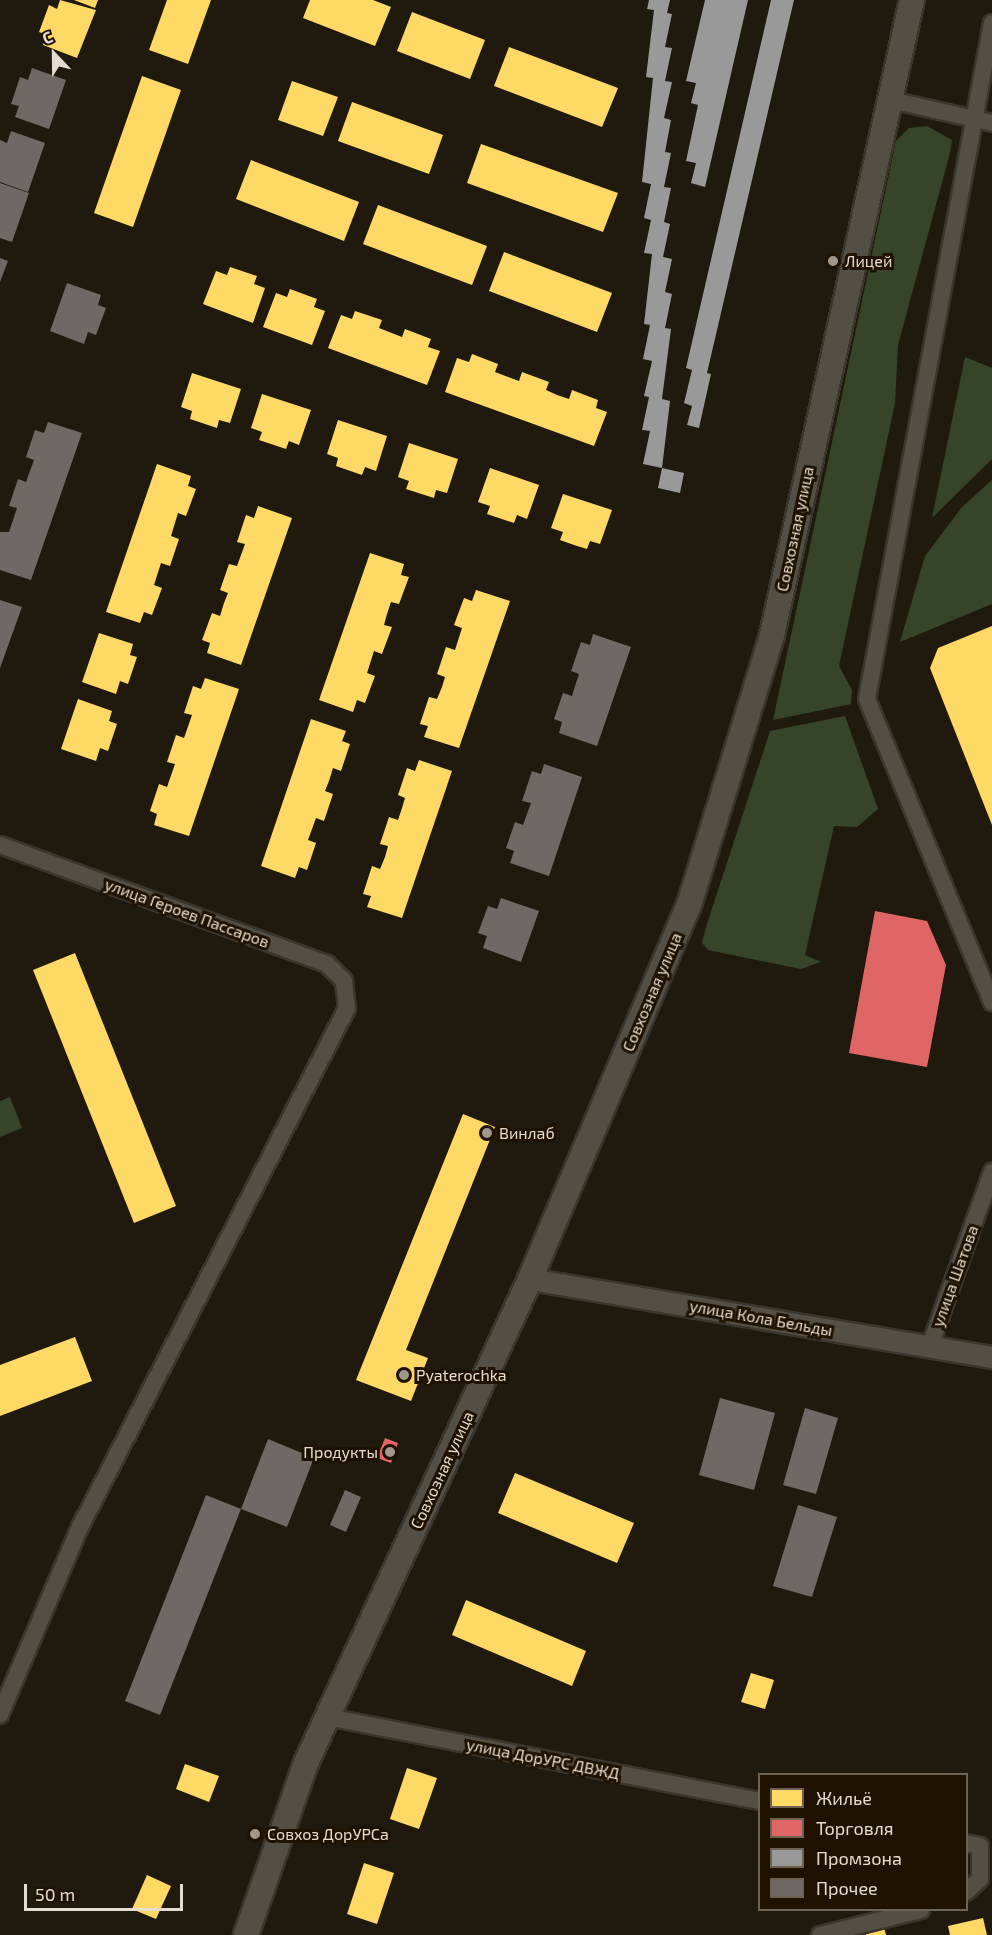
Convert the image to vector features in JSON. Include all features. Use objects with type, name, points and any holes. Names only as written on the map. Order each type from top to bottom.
[{"type":"main road","name":"Совхозная улица","points":[[246,1935],[327,1717],[530,1279],[689,906],[772,635],[912,0]]},
{"type":"street","points":[[992,23],[971,119],[867,699],[992,1002]]},
{"type":"street","points":[[891,100],[992,123]]},
{"type":"street","name":"улица Героев Пассаров","points":[[0,845],[327,964],[344,981],[347,1008],[80,1527],[0,1715]]},
{"type":"street","name":"улица Шатова","points":[[930,1346],[992,1172]]},
{"type":"street","name":"улица Кола Бельды","points":[[530,1279],[992,1357]]},
{"type":"street","name":"улица ДорУРС ДВЖД","points":[[327,1717],[758,1802]]},
{"type":"street","points":[[968,1843],[980,1846],[980,1879],[968,1890]]},
{"type":"street","points":[[820,1935],[917,1911]]},
{"type":"green space","points":[[927,126],[952,140],[898,345],[895,403],[839,666],[852,690],[851,704],[773,720],[896,141],[909,128]]},
{"type":"green space","points":[[965,357],[992,368],[992,459],[932,518]]},
{"type":"green space","points":[[992,480],[992,604],[900,642],[925,556],[962,507]]},
{"type":"green space","points":[[845,716],[878,809],[857,827],[834,826],[805,955],[821,962],[801,969],[708,950],[702,943],[706,927],[770,731]]},
{"type":"green space","points":[[10,1097],[22,1128],[0,1137],[0,1101]]},
{"type":"building: Жильё","points":[[60,0],[96,10],[77,58],[43,45],[47,35],[39,32],[49,5],[57,9]]},
{"type":"building: Жильё","points":[[74,0],[98,0],[95,8]]},
{"type":"building: Жильё","points":[[167,0],[211,0],[188,64],[149,50]]},
{"type":"building: Жильё","points":[[310,0],[373,0],[391,7],[375,46],[303,18]]},
{"type":"building: Жильё","points":[[412,12],[485,40],[470,79],[397,51]]},
{"type":"building: Жильё","points":[[509,47],[618,88],[602,127],[494,86]]},
{"type":"building: Жильё","points":[[142,76],[181,90],[133,227],[94,213]]},
{"type":"building: Жильё","points":[[292,81],[338,97],[323,136],[278,120]]},
{"type":"building: Жильё","points":[[352,102],[443,135],[429,174],[338,141]]},
{"type":"building: Жильё","points":[[481,144],[618,193],[603,232],[467,183]]},
{"type":"building: Жильё","points":[[251,160],[359,202],[344,241],[236,199]]},
{"type":"building: Жильё","points":[[378,205],[487,246],[472,285],[363,244]]},
{"type":"building: Жильё","points":[[504,252],[612,293],[597,332],[489,291]]},
{"type":"building: Жильё","points":[[230,267],[257,276],[254,284],[265,288],[253,323],[203,304],[216,271],[227,275]]},
{"type":"building: Жильё","points":[[290,289],[317,299],[314,307],[325,311],[312,345],[263,327],[276,293],[287,297]]},
{"type":"building: Жильё","points":[[355,311],[382,320],[379,328],[402,337],[405,329],[431,339],[428,347],[440,351],[427,385],[328,348],[341,315],[352,319]]},
{"type":"building: Жильё","points":[[472,354],[498,364],[495,372],[519,381],[522,372],[549,382],[546,390],[557,395],[569,399],[572,390],[598,400],[596,408],[607,412],[594,446],[445,392],[457,358],[469,362]]},
{"type":"building: Жильё","points":[[192,373],[241,389],[230,423],[219,420],[217,428],[190,419],[192,411],[181,407]]},
{"type":"building: Жильё","points":[[262,394],[311,410],[299,445],[289,441],[286,449],[259,440],[262,432],[251,428]]},
{"type":"building: Жильё","points":[[338,420],[387,436],[376,471],[365,467],[362,475],[336,466],[338,458],[327,454]]},
{"type":"building: Жильё","points":[[409,443],[458,459],[447,493],[436,490],[434,498],[406,489],[409,481],[398,477]]},
{"type":"building: Жильё","points":[[157,464],[191,476],[188,486],[196,489],[186,516],[178,513],[171,536],[179,539],[170,566],[161,563],[154,585],[162,588],[152,615],[144,612],[140,623],[106,612]]},
{"type":"building: Жильё","points":[[490,468],[539,485],[527,519],[517,515],[514,523],[487,514],[490,506],[478,502]]},
{"type":"building: Жильё","points":[[563,494],[612,510],[600,544],[590,541],[587,549],[574,545],[560,540],[563,532],[551,528]]},
{"type":"building: Жильё","points":[[258,506],[292,518],[241,665],[207,653],[210,643],[202,640],[212,613],[220,616],[228,593],[220,590],[229,564],[237,566],[245,544],[237,542],[246,515],[254,518]]},
{"type":"building: Жильё","points":[[370,553],[404,564],[401,575],[409,577],[399,604],[391,602],[384,625],[392,627],[382,654],[374,651],[367,673],[375,676],[365,703],[357,700],[353,712],[319,700]]},
{"type":"building: Жильё","points":[[476,590],[510,601],[459,748],[424,737],[428,726],[420,724],[429,697],[437,699],[442,687],[445,677],[437,674],[446,647],[455,650],[462,628],[454,625],[464,598],[472,601]]},
{"type":"building: Жильё","points":[[992,626],[992,825],[930,668],[938,648]]},
{"type":"building: Жильё","points":[[99,633],[133,644],[130,655],[137,657],[128,684],[120,681],[116,694],[82,682]]},
{"type":"building: Жильё","points":[[205,678],[239,689],[189,836],[154,825],[157,814],[150,811],[159,784],[167,787],[175,764],[167,762],[176,735],[184,738],[192,715],[184,713],[193,686],[201,689]]},
{"type":"building: Жильё","points":[[78,699],[112,711],[109,721],[117,724],[108,751],[100,748],[96,761],[61,749]]},
{"type":"building: Жильё","points":[[311,719],[346,731],[342,741],[350,744],[341,771],[333,768],[325,791],[333,794],[324,821],[316,818],[308,840],[316,843],[307,870],[299,867],[295,878],[261,866]]},
{"type":"building: Жильё","points":[[419,760],[452,771],[402,918],[367,907],[371,896],[363,894],[372,866],[380,869],[385,857],[388,846],[380,844],[389,817],[398,820],[405,798],[398,795],[407,768],[415,771]]},
{"type":"building: Жильё","points":[[75,953],[176,1206],[134,1223],[33,970]]},
{"type":"building: Жильё","points":[[463,1114],[495,1127],[406,1350],[428,1358],[411,1401],[356,1380]]},
{"type":"building: Жильё","points":[[75,1337],[92,1381],[0,1416],[0,1365]]},
{"type":"building: Жильё","points":[[515,1473],[634,1523],[617,1563],[498,1513]]},
{"type":"building: Жильё","points":[[466,1600],[586,1651],[572,1686],[452,1635]]},
{"type":"building: Жильё","points":[[751,1673],[774,1680],[765,1709],[741,1702]]},
{"type":"building: Жильё","points":[[185,1764],[219,1776],[209,1802],[176,1789]]},
{"type":"building: Жильё","points":[[407,1768],[437,1778],[419,1829],[390,1819]]},
{"type":"building: Жильё","points":[[364,1863],[394,1873],[377,1924],[347,1914]]},
{"type":"building: Жильё","points":[[147,1875],[171,1886],[156,1919],[132,1909]]},
{"type":"building: Жильё","points":[[983,1918],[987,1935],[950,1935],[948,1926]]},
{"type":"building: Жильё","points":[[883,1923],[886,1935],[866,1935],[864,1927]]},
{"type":"building: Торговля","points":[[875,911],[927,921],[946,965],[927,1067],[849,1053]]},
{"type":"building: Торговля","points":[[385,1438],[398,1443],[391,1463],[377,1458]]},
{"type":"building: Промзона","points":[[649,0],[670,0],[667,13],[672,14],[665,47],[672,48],[665,81],[672,82],[664,118],[671,120],[665,152],[671,153],[664,187],[671,188],[664,222],[670,224],[663,257],[672,259],[665,292],[672,294],[665,328],[671,329],[662,399],[670,401],[662,468],[643,464],[650,431],[642,430],[649,397],[644,396],[652,361],[643,359],[650,325],[644,324],[652,254],[644,253],[651,220],[644,218],[651,184],[642,182],[653,78],[646,77],[654,10],[647,9]]},
{"type":"building: Промзона","points":[[705,0],[748,0],[705,187],[691,183],[696,163],[686,161],[698,105],[691,103],[696,83],[686,81]]},
{"type":"building: Промзона","points":[[771,0],[794,0],[707,373],[711,374],[699,428],[687,425],[692,406],[684,403],[692,370],[686,368]]},
{"type":"building: Промзона","points":[[662,468],[684,473],[680,493],[658,488]]},
{"type":"building: Прочее","points":[[32,68],[66,80],[49,129],[15,117],[19,106],[11,104],[20,77],[28,80]]},
{"type":"building: Прочее","points":[[11,131],[45,143],[28,192],[0,182],[0,140],[7,143]]},
{"type":"building: Прочее","points":[[0,183],[29,193],[12,242],[0,238]]},
{"type":"building: Прочее","points":[[0,258],[8,261],[0,282]]},
{"type":"building: Прочее","points":[[67,283],[101,295],[98,305],[106,308],[96,335],[88,332],[84,344],[50,331]]},
{"type":"building: Прочее","points":[[48,422],[82,433],[31,580],[0,570],[0,532],[9,532],[17,508],[9,506],[18,479],[26,482],[34,460],[26,457],[35,430],[44,433]]},
{"type":"building: Прочее","points":[[0,600],[22,607],[0,668]]},
{"type":"building: Прочее","points":[[593,634],[631,647],[597,746],[559,733],[562,722],[554,719],[563,693],[572,696],[579,674],[571,671],[581,642],[590,645]]},
{"type":"building: Прочее","points":[[544,764],[582,777],[549,876],[510,863],[514,851],[506,848],[515,822],[523,825],[531,803],[522,801],[532,771],[541,774]]},
{"type":"building: Прочее","points":[[501,898],[539,911],[521,962],[483,948],[487,936],[478,933],[488,906],[497,909]]},
{"type":"building: Прочее","points":[[720,1398],[775,1413],[754,1490],[699,1475]]},
{"type":"building: Прочее","points":[[805,1408],[838,1418],[816,1494],[783,1485]]},
{"type":"building: Прочее","points":[[268,1439],[314,1458],[287,1527],[241,1509]]},
{"type":"building: Прочее","points":[[345,1490],[361,1497],[346,1532],[330,1525]]},
{"type":"building: Прочее","points":[[206,1495],[241,1509],[160,1715],[125,1701]]},
{"type":"building: Прочее","points":[[798,1505],[837,1517],[812,1597],[773,1586]]},
{"type":"place","name":"Лицей","points":[[833,261]]},
{"type":"place","name":"Винлаб","points":[[487,1133]]},
{"type":"place","name":"Pyaterochka","points":[[404,1375]]},
{"type":"place","name":"Продукты","points":[[390,1452]]},
{"type":"place","name":"Совхоз ДорУPCа","points":[[255,1834]]}]
